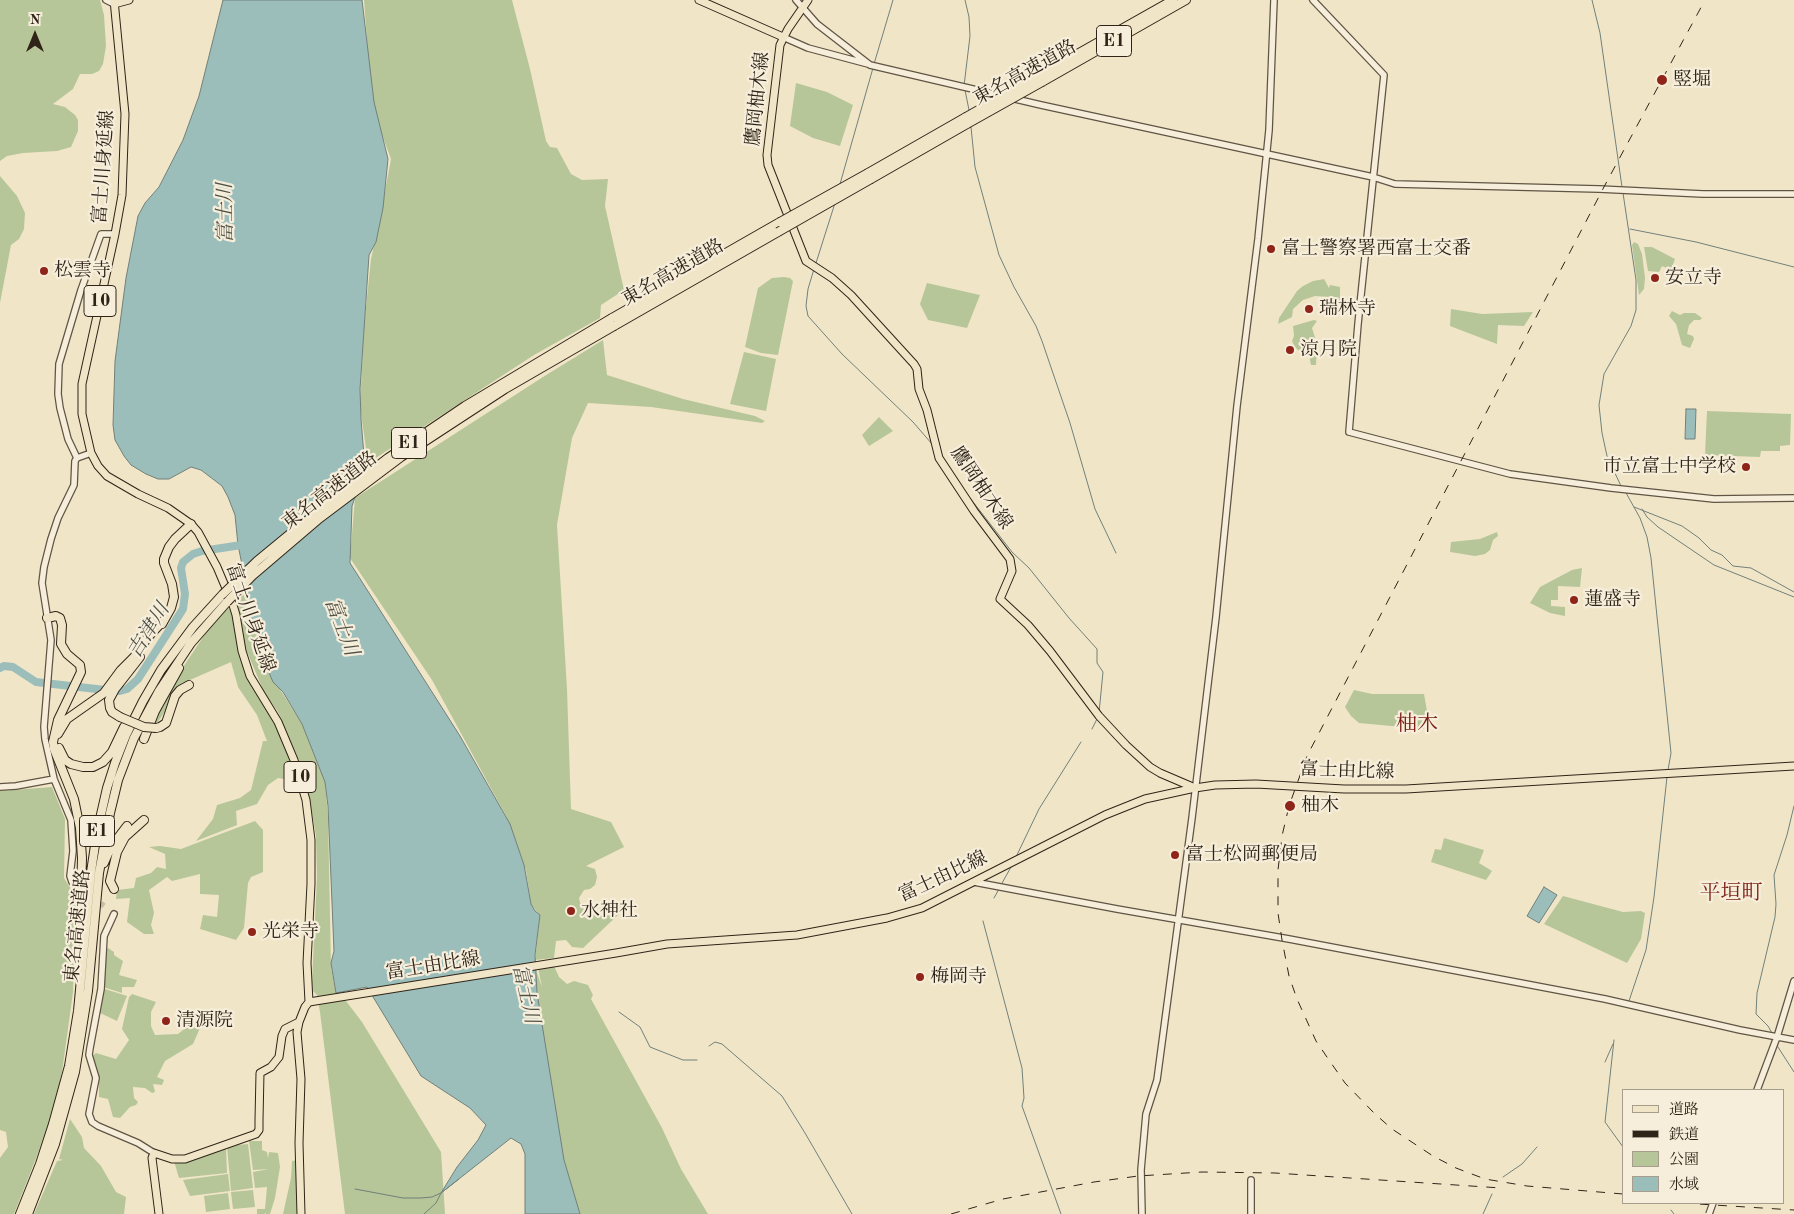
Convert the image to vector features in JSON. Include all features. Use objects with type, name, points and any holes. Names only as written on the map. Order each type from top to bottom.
[{"type":"highway","name":"東名高速道路","points":[[1041,79],[1173,0]]},
{"type":"highway","name":"東名高速道路","points":[[63,1103],[76,1072],[85,1019],[99,873],[118,780],[148,709],[168,676],[191,643],[252,576],[320,518],[401,457],[613,322],[780,222],[869,176],[966,120],[1186,0]]},
{"type":"highway","name":"東名高速道路","points":[[28,1214],[63,1103],[74,1035],[91,872],[97,832],[107,788],[120,748],[143,701],[161,670],[181,642],[223,594],[257,561],[342,492],[412,441],[465,406],[613,322],[778,232],[869,176]]},
{"type":"highway","points":[[190,686],[180,690],[175,696],[166,723],[160,728],[144,727],[112,712],[110,708],[110,696],[121,670],[164,620],[171,608],[174,597],[164,558],[175,539],[191,524]]},
{"type":"highway","points":[[144,739],[155,711],[170,683],[219,611]]},
{"type":"highway","points":[[47,618],[56,616],[60,618],[62,644],[67,654],[80,665],[81,672],[80,678],[58,720],[53,742],[74,799],[80,828],[82,858],[80,985]]},
{"type":"highway","points":[[117,681],[97,699],[66,719],[60,729],[57,742],[65,760],[77,766],[93,766],[103,762],[108,757],[156,673],[181,642]]},
{"type":"highway","points":[[114,889],[110,881],[117,852],[126,837],[144,820]]},
{"type":"highway","points":[[96,910],[104,863],[111,847],[126,826]]},
{"type":"highway","name":"東名高速道路","points":[[20,1214],[57,1126]]},
{"type":"main road","points":[[114,2],[128,0]]},
{"type":"main road","points":[[699,0],[783,38]]},
{"type":"main road","name":"富士川身延線","points":[[114,2],[125,114],[122,195],[82,384],[82,414],[91,453],[98,466],[113,480],[168,508],[191,524],[204,544],[217,567],[236,615],[245,662],[250,676],[278,722],[299,774],[306,800],[311,847],[307,963],[308,1002]]},
{"type":"main road","name":"鷹岡柚木線","points":[[806,3],[783,38],[776,67],[768,162],[806,261],[819,268],[842,287],[914,364],[919,389],[928,410],[939,458],[974,511],[1010,559],[1012,571],[1000,600],[1028,625],[1099,716],[1126,745],[1150,767],[1196,788]]},
{"type":"main road","name":"富士由比線","points":[[308,1002],[667,944],[797,935],[887,918],[922,908],[1104,815],[1145,799],[1196,788],[1215,785],[1256,784],[1406,789],[1794,766]]},
{"type":"main road","points":[[301,1214],[299,1143],[301,1079],[297,1039],[299,1022],[308,1002]]},
{"type":"main road","points":[[159,1214],[152,1158],[154,1153],[172,1159],[185,1159],[256,1134],[259,1120],[261,1071],[271,1067],[278,1060],[285,1029],[299,1022]]},
{"type":"street","points":[[106,0],[114,2]]},
{"type":"street","points":[[796,0],[806,3],[817,24],[870,65]]},
{"type":"street","points":[[1142,1214],[1141,1170],[1146,1114],[1157,1080],[1196,788],[1216,617],[1237,406],[1247,335],[1267,154],[1275,16],[1274,0]]},
{"type":"street","points":[[1313,0],[1384,75],[1349,432],[1510,474],[1611,488],[1714,499],[1794,498]]},
{"type":"street","points":[[783,38],[808,48],[870,65],[1050,107],[1373,177],[1395,184],[1702,194],[1794,194]]},
{"type":"street","points":[[77,458],[68,439],[60,408],[58,378],[60,364],[81,290],[101,234],[115,234]]},
{"type":"street","points":[[78,887],[72,882],[70,876],[73,851],[72,820],[54,780],[45,740],[46,689],[51,640],[43,597],[44,567],[55,526],[74,485],[74,465],[77,458],[91,453]]},
{"type":"street","points":[[0,787],[54,780]]},
{"type":"street","points":[[974,882],[1179,919],[1623,1004],[1794,1040]]},
{"type":"street","points":[[114,914],[104,936],[101,989],[89,1055],[96,1078],[89,1114],[92,1122],[98,1126],[138,1143],[154,1153]]},
{"type":"street","points":[[1757,1089],[1778,1037],[1794,981]]},
{"type":"street","points":[[1251,1180],[1251,1214]]},
{"type":"green space","points":[[0,0],[100,0],[104,15],[106,46],[103,64],[99,71],[92,74],[80,74],[73,89],[53,104],[65,107],[78,120],[78,131],[71,147],[57,151],[7,156],[0,161]]},
{"type":"green space","points":[[364,0],[512,0],[546,141],[550,147],[557,148],[571,174],[582,180],[608,179],[605,206],[624,290],[601,305],[600,318],[534,355],[368,463],[360,406],[364,326],[371,259],[391,159],[372,108]]},
{"type":"green space","points":[[796,83],[827,92],[853,105],[840,146],[813,138],[790,126]]},
{"type":"green space","points":[[0,176],[17,196],[25,213],[24,229],[19,239],[11,245],[0,303]]},
{"type":"green space","points":[[1634,242],[1638,244],[1642,254],[1645,278],[1644,289],[1639,295],[1632,245]]},
{"type":"green space","points":[[1644,247],[1652,247],[1675,259],[1671,270],[1662,266],[1659,272],[1648,271]]},
{"type":"green space","points":[[772,278],[790,278],[793,281],[778,355],[761,353],[745,347],[758,288]]},
{"type":"green space","points":[[1324,279],[1329,288],[1330,285],[1340,287],[1340,307],[1330,306],[1330,297],[1315,296],[1303,300],[1293,309],[1292,317],[1278,324],[1279,318],[1297,291],[1313,281]]},
{"type":"green space","points":[[927,283],[980,295],[967,328],[928,320],[920,304]]},
{"type":"green space","points":[[1451,309],[1482,314],[1533,312],[1524,326],[1498,325],[1497,344],[1450,326]]},
{"type":"green space","points":[[1672,311],[1680,315],[1695,313],[1702,318],[1694,320],[1689,325],[1687,334],[1693,336],[1694,339],[1690,348],[1682,345],[1676,324],[1669,316]]},
{"type":"green space","points":[[1314,320],[1317,321],[1312,328],[1317,344],[1316,365],[1311,365],[1309,355],[1303,355],[1292,341],[1294,336],[1293,326]]},
{"type":"green space","points":[[603,340],[607,375],[683,399],[755,416],[765,421],[762,423],[651,407],[588,403],[572,438],[557,525],[567,689],[571,809],[611,822],[624,847],[586,866],[595,869],[597,877],[595,885],[590,889],[584,890],[579,898],[580,903],[598,917],[610,908],[634,900],[583,948],[572,947],[566,940],[556,941],[554,958],[535,960],[540,916],[531,904],[526,871],[506,816],[432,680],[350,558],[355,498]]},
{"type":"green space","points":[[744,352],[776,359],[766,411],[730,404]]},
{"type":"green space","points":[[1707,411],[1791,414],[1790,445],[1780,446],[1780,451],[1761,451],[1760,457],[1705,455]]},
{"type":"green space","points":[[879,417],[893,431],[869,446],[862,435]]},
{"type":"green space","points":[[1497,532],[1498,536],[1493,540],[1490,550],[1485,554],[1475,556],[1450,552],[1451,542],[1480,539]]},
{"type":"green space","points":[[1582,568],[1580,587],[1558,586],[1558,600],[1551,600],[1551,606],[1565,607],[1565,616],[1550,613],[1530,603],[1540,587],[1572,570]]},
{"type":"green space","points":[[246,593],[249,601],[250,620],[262,645],[267,669],[302,724],[325,782],[328,817],[331,967],[336,993],[346,1001],[362,1022],[441,1152],[445,1214],[345,1214],[320,1012],[312,982],[317,877],[316,836],[308,790],[298,758],[278,712],[264,692],[245,647],[237,600]]},
{"type":"green space","points":[[233,605],[237,643],[244,665],[283,734],[295,781],[278,778],[268,785],[257,804],[236,811],[237,825],[196,841],[213,819],[217,805],[240,798],[251,790],[263,741],[267,741],[257,715],[238,687],[231,662],[183,683],[156,725],[155,721],[168,690],[205,634],[217,617]]},
{"type":"green space","points":[[1354,690],[1372,694],[1424,694],[1427,711],[1424,729],[1359,723],[1345,707]]},
{"type":"green space","points":[[52,787],[65,819],[64,878],[76,897],[73,992],[62,1072],[52,1115],[14,1214],[0,1214],[0,1158],[8,1147],[6,1132],[0,1130],[0,791]]},
{"type":"green space","points":[[255,821],[263,830],[263,872],[251,877],[248,883],[244,928],[236,940],[200,929],[203,915],[217,917],[219,895],[200,894],[200,874],[172,881],[167,877],[149,890],[154,913],[151,925],[154,934],[144,934],[127,922],[130,898],[116,899],[117,890],[134,888],[136,878],[151,873],[157,867],[166,869],[165,854],[149,847],[160,846],[181,849]]},
{"type":"green space","points":[[1444,838],[1484,850],[1479,863],[1492,871],[1486,880],[1431,862],[1435,849],[1441,850]]},
{"type":"green space","points":[[1563,896],[1623,912],[1641,911],[1645,913],[1641,939],[1627,963],[1544,924]]},
{"type":"green space","points":[[108,948],[123,961],[119,975],[137,980],[134,987],[122,987],[122,993],[103,987],[105,950]]},
{"type":"green space","points":[[554,966],[559,977],[567,984],[574,981],[588,985],[593,995],[591,999],[662,1128],[681,1169],[708,1214],[577,1214],[539,1062],[536,970],[542,987],[538,968]]},
{"type":"green space","points":[[102,988],[127,996],[117,1021],[98,1012]]},
{"type":"green space","points":[[132,994],[156,1002],[151,1012],[151,1026],[155,1035],[178,1034],[188,1026],[196,1028],[198,1026],[200,1028],[193,1044],[165,1061],[157,1077],[164,1080],[162,1085],[153,1084],[155,1092],[152,1093],[145,1088],[133,1087],[134,1098],[138,1102],[130,1107],[120,1118],[113,1117],[108,1099],[99,1097],[99,1075],[91,1057],[96,1053],[116,1059],[129,1040],[122,1029],[129,997]]},
{"type":"green space","points":[[70,1119],[82,1137],[84,1148],[101,1166],[116,1192],[126,1197],[124,1214],[34,1214],[57,1161],[63,1160],[59,1159]]},
{"type":"green space","points":[[249,1141],[262,1141],[262,1150],[267,1152],[268,1158],[269,1152],[278,1153],[280,1167],[275,1198],[270,1214],[265,1212],[265,1214],[257,1214],[257,1209],[265,1209],[267,1187],[255,1188],[253,1172],[269,1169],[253,1170]]},
{"type":"green space","points":[[248,1144],[253,1188],[231,1191],[227,1146]]},
{"type":"green space","points":[[226,1148],[227,1173],[179,1178],[174,1161]]},
{"type":"green space","points":[[298,1160],[297,1214],[283,1214],[291,1178],[292,1161]]},
{"type":"green space","points":[[228,1174],[230,1191],[190,1196],[183,1180]]},
{"type":"green space","points":[[253,1190],[255,1207],[233,1209],[231,1192]]},
{"type":"green space","points":[[228,1193],[230,1209],[206,1212],[204,1196]]},
{"type":"water","name":"富士川","points":[[223,0],[362,0],[374,102],[388,159],[383,208],[376,242],[369,255],[360,389],[365,468],[352,506],[350,563],[460,736],[510,824],[524,865],[531,904],[540,915],[535,955],[537,993],[564,1160],[580,1214],[525,1214],[525,1154],[521,1144],[511,1138],[441,1193],[457,1167],[478,1140],[486,1125],[470,1108],[421,1076],[367,987],[336,993],[331,963],[334,951],[328,806],[325,782],[302,724],[283,692],[273,682],[267,668],[263,646],[251,622],[235,515],[228,497],[222,486],[201,470],[191,467],[169,479],[158,479],[146,474],[131,465],[115,440],[113,425],[115,361],[126,278],[138,216],[145,203],[159,187],[183,140],[199,96]]},
{"type":"water","points":[[1686,409],[1696,409],[1695,439],[1685,439]]},
{"type":"water","points":[[1544,887],[1557,895],[1539,923],[1527,916]]},
{"type":"waterway","points":[[874,64],[893,0]]},
{"type":"waterway","points":[[964,86],[970,36],[969,17],[965,0]]},
{"type":"waterway","points":[[1592,0],[1600,33],[1622,187]]},
{"type":"waterway","points":[[840,184],[873,68]]},
{"type":"waterway","points":[[965,90],[969,110]]},
{"type":"waterway","points":[[971,127],[975,167],[999,255],[1042,341],[1070,423],[1095,509],[1116,553]]},
{"type":"waterway","points":[[1621,486],[1607,456],[1599,405],[1604,374],[1631,326],[1636,310],[1636,280],[1623,193]]},
{"type":"waterway","points":[[816,263],[835,203]]},
{"type":"waterway","points":[[1630,229],[1696,242],[1794,267]]},
{"type":"waterway","points":[[814,269],[808,289],[806,306],[808,316],[842,354],[913,422],[932,444]]},
{"type":"waterway","points":[[1625,491],[1640,518],[1647,537],[1651,558],[1671,753],[1668,770]]},
{"type":"waterway","points":[[970,498],[1012,552],[1029,568],[1069,618],[1097,649],[1097,663],[1103,672],[1099,713]]},
{"type":"waterway","points":[[1634,507],[1682,526],[1699,538],[1711,550],[1722,555],[1733,566],[1751,568],[1794,592]]},
{"type":"waterway","points":[[1642,509],[1647,517],[1658,527],[1714,565],[1794,597]]},
{"type":"waterway","name":"吉津川","points":[[0,668],[4,666],[13,667],[36,682],[105,690],[120,691],[127,689],[138,679],[183,609],[185,594],[181,568],[183,562],[193,554],[202,551],[248,544]]},
{"type":"waterway","points":[[1092,729],[1097,719]]},
{"type":"waterway","points":[[1016,857],[1039,809],[1081,742]]},
{"type":"waterway","points":[[1629,1001],[1646,950],[1654,897],[1667,777]]},
{"type":"waterway","points":[[1772,1033],[1756,1014],[1757,993],[1775,917],[1774,875],[1794,806]]},
{"type":"waterway","points":[[1001,885],[1011,867]]},
{"type":"waterway","points":[[994,898],[999,889]]},
{"type":"waterway","points":[[983,921],[1022,1068],[1024,1098],[1022,1106],[1061,1214]]},
{"type":"waterway","points":[[619,1012],[640,1027],[650,1047],[683,1060],[697,1060]]},
{"type":"waterway","points":[[1614,1040],[1605,1122],[1622,1146]]},
{"type":"waterway","points":[[709,1046],[715,1042],[722,1044],[782,1096],[852,1214]]},
{"type":"waterway","points":[[1605,1062],[1613,1044]]},
{"type":"waterway","points":[[1776,1044],[1794,1072]]},
{"type":"waterway","points":[[1503,1177],[1522,1164],[1537,1147]]},
{"type":"waterway","points":[[355,1189],[403,1198],[432,1197],[441,1193],[459,1179]]},
{"type":"waterway","points":[[424,1214],[436,1203],[441,1193]]},
{"type":"waterway","points":[[1483,1214],[1492,1194]]},
{"type":"waterway","points":[[1671,1210],[1674,1214]]},
{"type":"tunnel","points":[[94,898],[104,906]]},
{"type":"railway","points":[[1622,1194],[1527,1186],[1485,1179],[1456,1168],[1433,1156],[1392,1129],[1374,1113],[1345,1083],[1316,1041],[1297,999],[1289,976],[1278,913],[1278,870],[1282,836],[1289,806],[1307,756],[1605,185],[1705,0]]},
{"type":"railway","points":[[951,1214],[1003,1199],[1094,1182],[1138,1176],[1202,1172],[1275,1173],[1501,1188]]},
{"type":"railway","points":[[1698,1204],[1794,1210]]},
{"type":"place","name":"竪堀","points":[[1662,80]]},
{"type":"place","name":"富士警察署西富士交番","points":[[1271,249]]},
{"type":"place","name":"松雲寺","points":[[44,271]]},
{"type":"place","name":"安立寺","points":[[1655,278]]},
{"type":"place","name":"瑞林寺","points":[[1309,309]]},
{"type":"place","name":"涼月院","points":[[1290,350]]},
{"type":"place","name":"市立富士中学校","points":[[1746,467]]},
{"type":"place","name":"蓮盛寺","points":[[1574,600]]},
{"type":"place","name":"柚木","points":[[1290,806]]},
{"type":"place","name":"富士松岡郵便局","points":[[1175,855]]},
{"type":"place","name":"水神社","points":[[571,911]]},
{"type":"place","name":"光栄寺","points":[[252,932]]},
{"type":"place","name":"梅岡寺","points":[[920,977]]},
{"type":"place","name":"清源院","points":[[166,1021]]},
{"type":"district","name":"柚木","points":[[1417,724]]},
{"type":"district","name":"平垣町","points":[[1731,893]]}]
